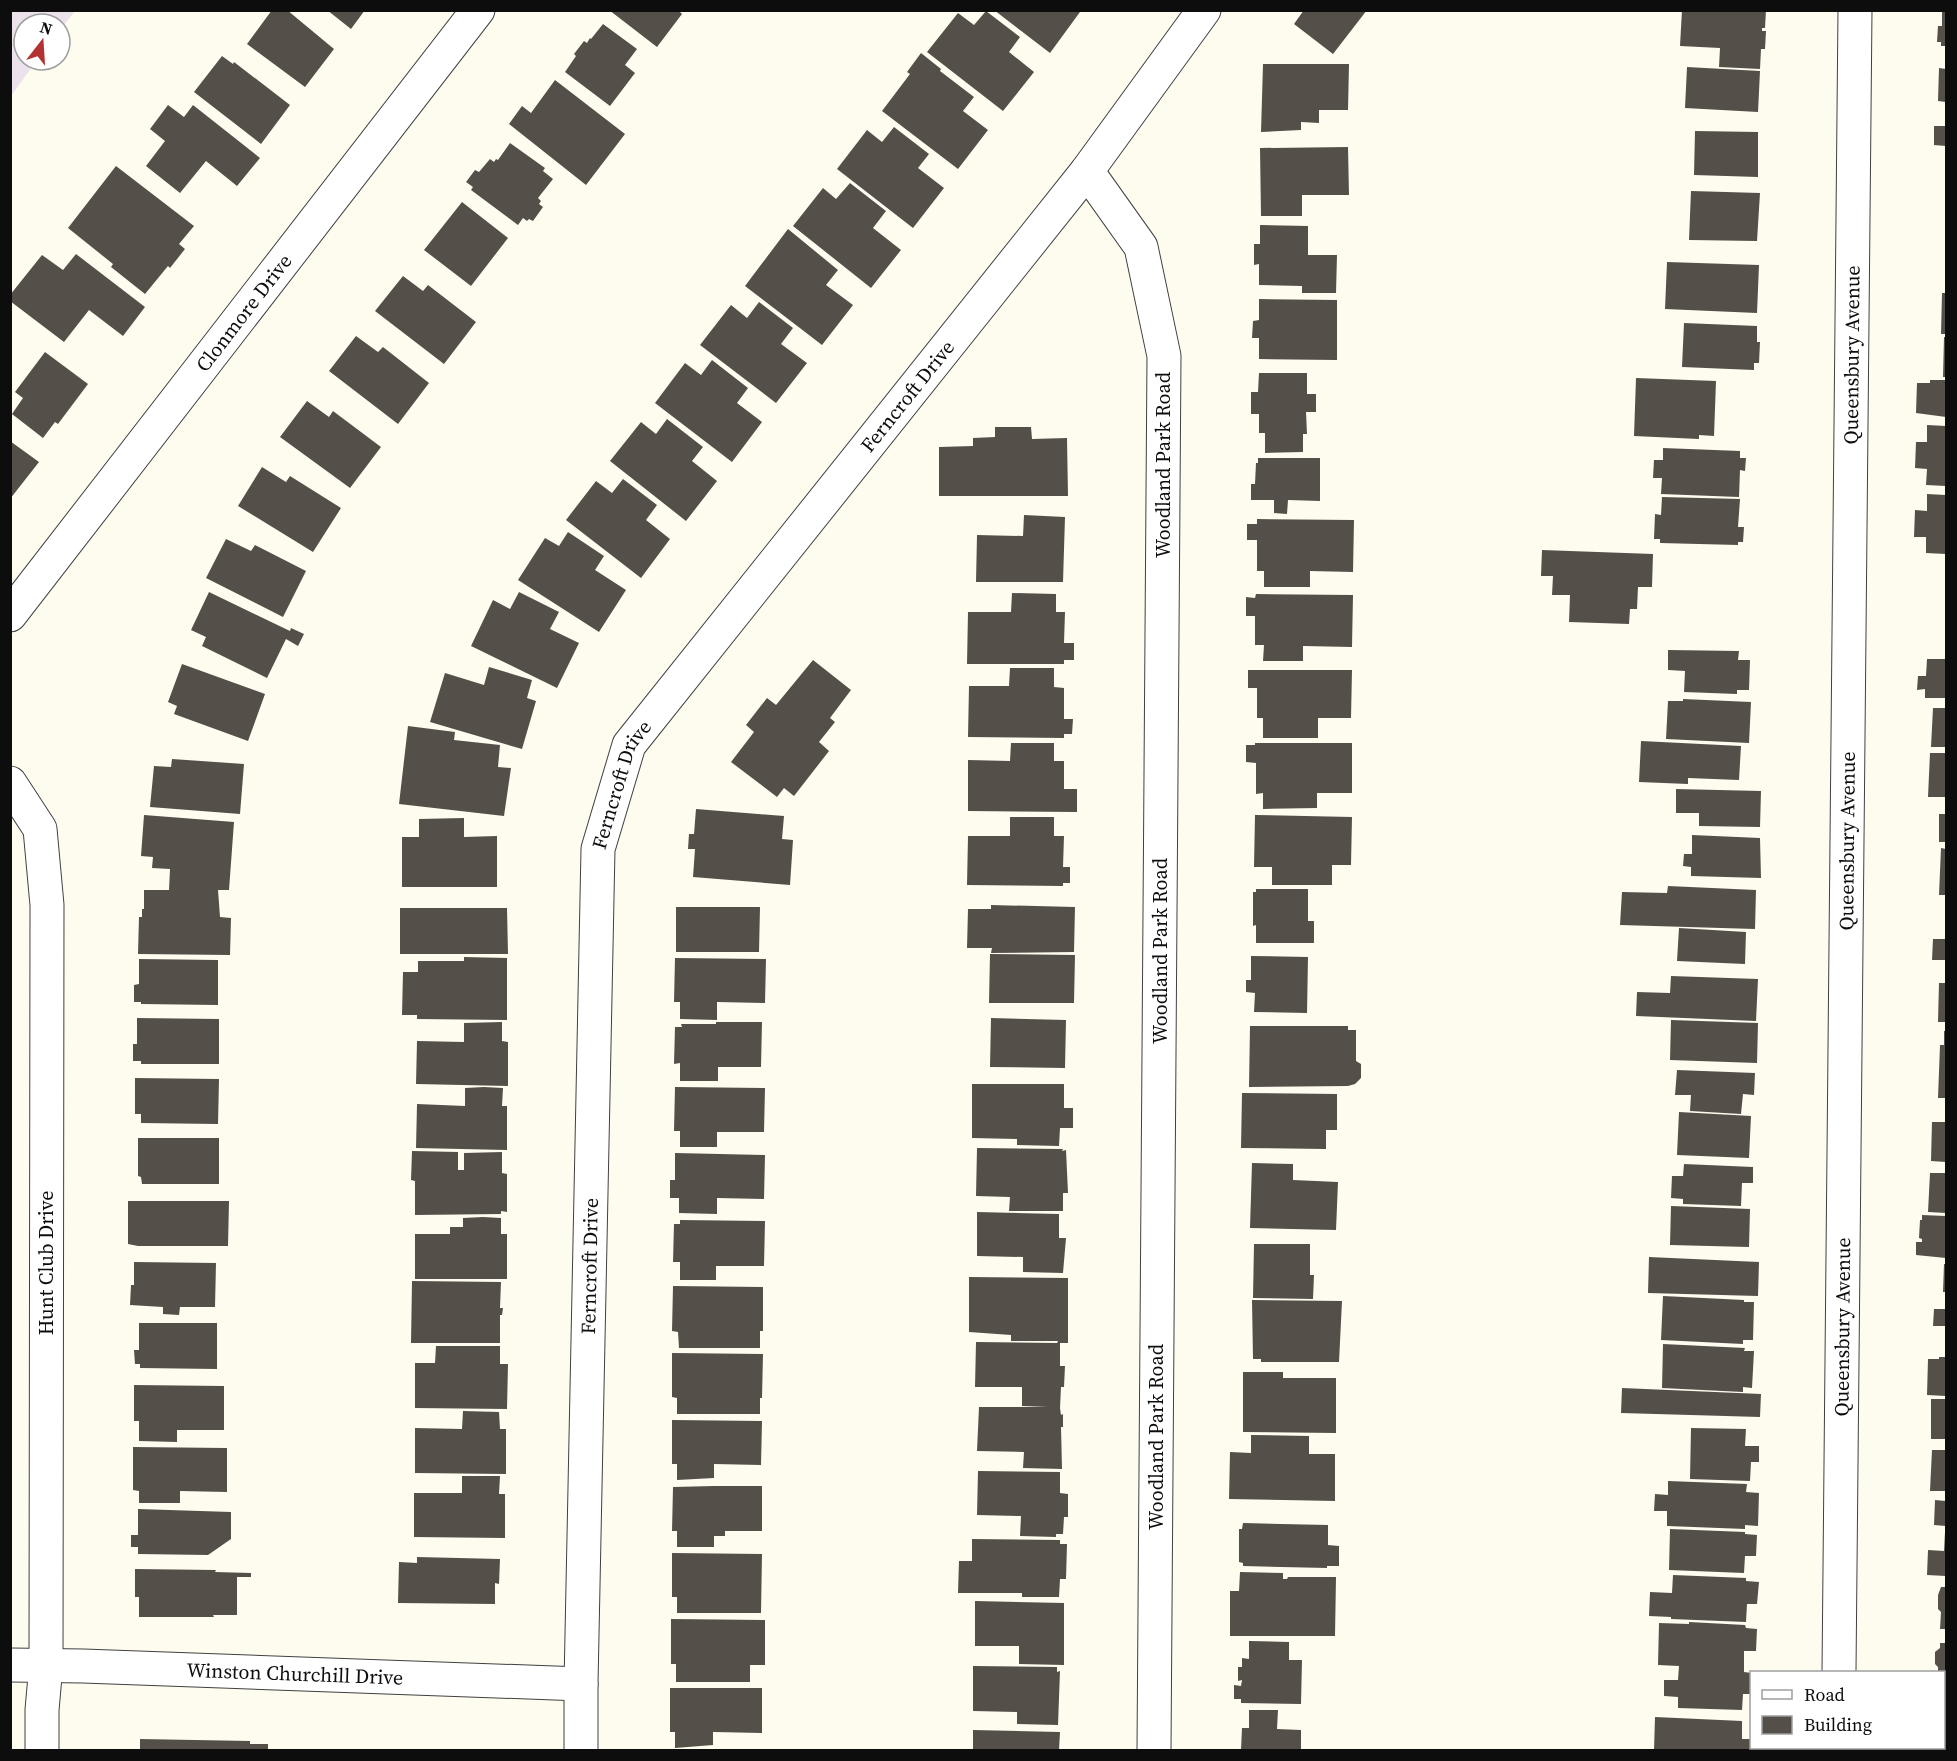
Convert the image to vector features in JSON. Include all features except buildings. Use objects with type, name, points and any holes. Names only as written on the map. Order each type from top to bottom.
[{"type":"street","name":"Clonmore Drive","points":[[10,615],[478,10]]},
{"type":"street","name":"Ferncroft Drive","points":[[581,1750],[598,849],[629,745],[1087,171],[1204,10]]},
{"type":"street","name":"Queensbury Avenue","points":[[1839,1671],[1855,10]]},
{"type":"street","name":"Woodland Park Road","points":[[1087,171],[1141,247],[1164,356],[1154,1750]]},
{"type":"street","name":"Hunt Club Drive","points":[[10,783],[40,829],[46,905],[46,1665],[42,1710],[42,1750]]},
{"type":"street","name":"Winston Churchill Drive","points":[[10,1665],[581,1683]]},
{"type":"shaded area","points":[[11,10],[75,11],[72,15],[72,12],[12,12],[12,72],[28,72],[11,96]]}]
